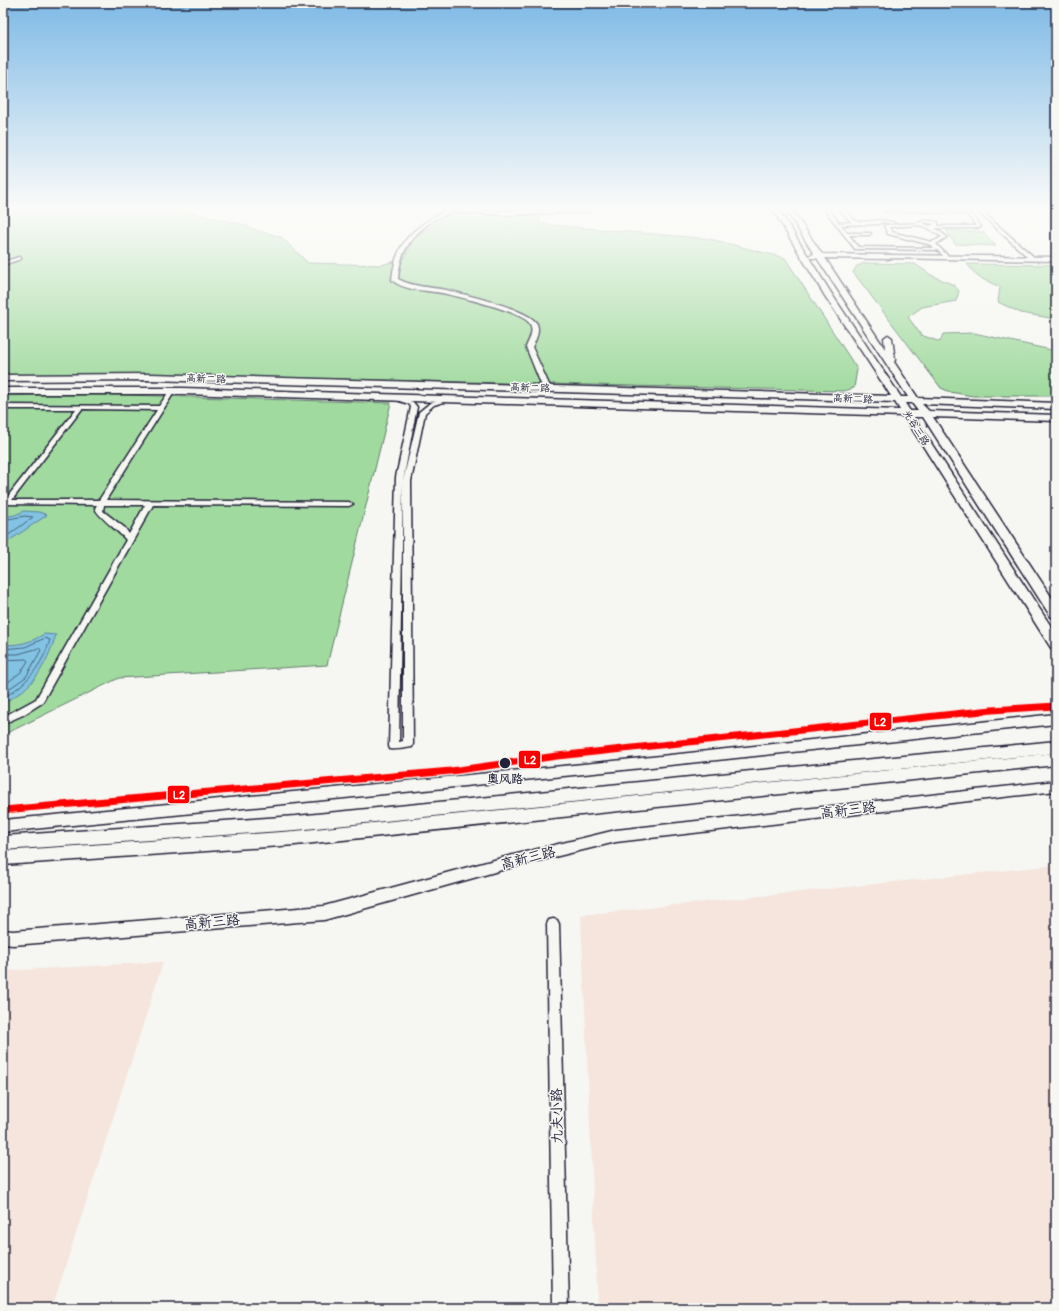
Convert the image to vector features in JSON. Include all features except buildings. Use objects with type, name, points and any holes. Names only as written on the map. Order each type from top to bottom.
[{"type":"main road","name":"光谷三路","points":[[815,271],[861,345],[907,412],[918,432],[1056,645]]},
{"type":"main road","name":"光谷三路","points":[[829,271],[892,364],[915,401],[925,413],[948,426],[979,495],[1056,614]]},
{"type":"main road","points":[[841,289],[863,307]]},
{"type":"main road","points":[[888,338],[892,364]]},
{"type":"main road","points":[[861,345],[868,370]]},
{"type":"main road","name":"高新二路","points":[[3,378],[151,377],[832,397],[1056,406]]},
{"type":"main road","points":[[832,397],[870,394],[878,390],[883,378]]},
{"type":"main road","points":[[905,385],[940,398],[964,403]]},
{"type":"main road","name":"高新二路","points":[[3,391],[172,391],[907,412],[925,413],[948,426],[1056,418]]},
{"type":"main road","points":[[882,412],[904,422],[918,432]]},
{"type":"main road","points":[[3,826],[612,767],[1056,719]]},
{"type":"main road","points":[[3,844],[296,824],[1056,746]]},
{"type":"main road","points":[[3,858],[295,838],[1056,759]]},
{"type":"main road","name":"高新三路","points":[[3,937],[13,938],[324,913],[509,862],[616,836],[1056,786]]},
{"type":"street","points":[[396,271],[395,280],[401,284],[467,297],[518,312],[530,318],[534,325],[535,335],[529,347],[547,389]]},
{"type":"street","points":[[129,539],[119,527],[100,512],[99,508],[172,391]]},
{"type":"street","points":[[392,397],[411,403],[414,406],[400,476],[394,746],[408,744],[407,481],[422,412],[432,404],[450,400]]},
{"type":"street","points":[[3,407],[161,408]]},
{"type":"street","points":[[5,502],[81,407]]},
{"type":"street","points":[[5,502],[349,504]]},
{"type":"street","points":[[3,721],[20,713],[39,700],[150,503]]},
{"type":"street","name":"九夫小路","points":[[553,924],[561,1308]]},
{"type":"shaded area","points":[[1056,865],[1056,1308],[598,1308],[581,915]]},
{"type":"shaded area","points":[[163,962],[52,1308],[3,1308],[3,971]]},
{"type":"green space","points":[[3,271],[794,271],[857,369],[854,388],[844,391],[129,374],[3,376]]},
{"type":"green space","points":[[925,271],[954,285],[959,291],[956,301],[922,307],[908,317],[921,335],[940,342],[943,334],[974,333],[1056,351],[1056,396],[973,396],[950,392],[941,388],[853,272]]},
{"type":"green space","points":[[973,271],[1056,271],[1056,319],[1021,313],[998,302],[1000,287],[978,277]]},
{"type":"green space","points":[[125,395],[391,403],[327,665],[119,678],[3,735],[3,396]]},
{"type":"water","points":[[24,511],[39,512],[47,515],[3,545],[3,517],[15,515]]},
{"type":"water","points":[[44,634],[56,635],[43,666],[31,683],[14,697],[3,703],[3,645],[24,643],[34,640]]},
{"type":"transit line","name":"L2","points":[[3,810],[451,771],[557,756],[992,710],[1056,706]]},
{"type":"place","name":"奥风路","points":[[505,763]]}]
